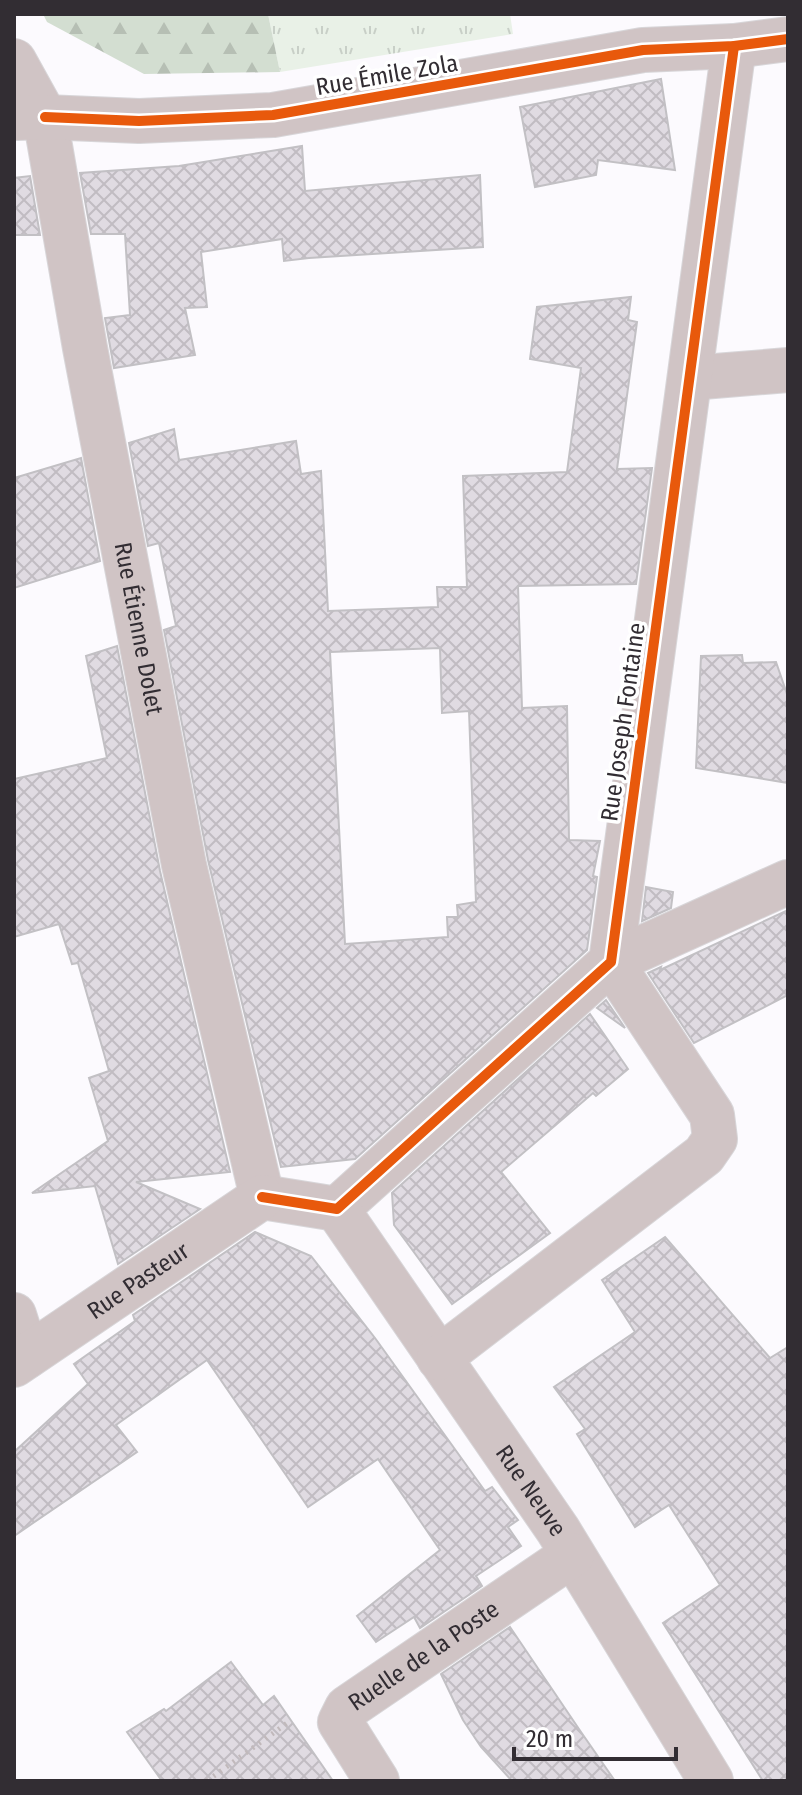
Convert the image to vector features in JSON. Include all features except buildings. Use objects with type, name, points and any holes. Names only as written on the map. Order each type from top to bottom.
[{"type":"street","name":"Rue Émile Zola","points":[[30,118],[139,121],[273,115],[643,50],[734,46],[788,39]]},
{"type":"street","name":"Rue Joseph Fontaine","points":[[611,962],[734,46]]},
{"type":"street","name":"Rue Étienne Dolet","points":[[14,61],[85,348],[184,865],[262,1197]]},
{"type":"street","points":[[690,378],[788,370]]},
{"type":"street","points":[[262,1197],[337,1209],[611,962],[788,882]]},
{"type":"street","points":[[439,1358],[704,1155],[715,1139],[712,1115],[611,962]]},
{"type":"street","name":"Rue Pasteur","points":[[20,1360],[262,1197]]},
{"type":"street","name":"Rue Neuve","points":[[337,1209],[558,1530],[711,1781]]},
{"type":"street","points":[[14,1315],[20,1360]]},
{"type":"street","name":"Ruelle de la Poste","points":[[377,1781],[340,1722],[347,1708],[572,1555]]},
{"type":"green space","points":[[43,14],[268,14],[280,72],[144,74],[47,22]]},
{"type":"green space","points":[[268,14],[510,14],[513,34],[280,72]]},
{"type":"cycle path","points":[[45,117],[139,121],[273,115],[643,50],[734,46],[788,39]]},
{"type":"cycle path","points":[[262,1197],[337,1209],[611,962],[734,46]]}]
